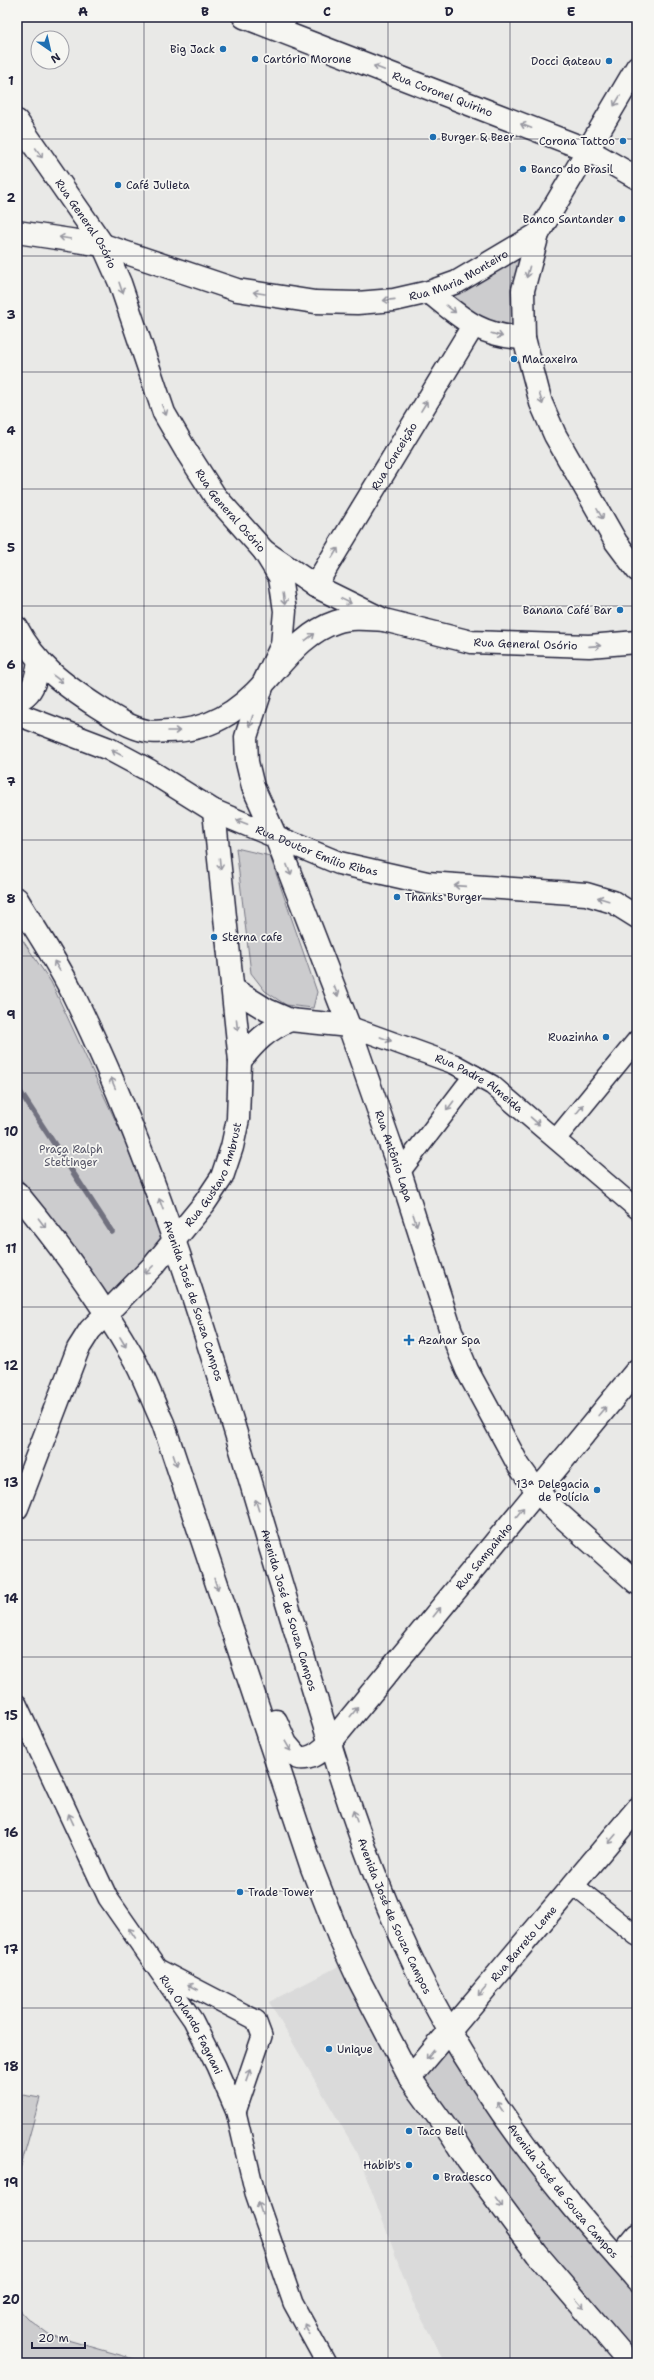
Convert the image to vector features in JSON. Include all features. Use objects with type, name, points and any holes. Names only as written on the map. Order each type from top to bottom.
[{"type":"main road","name":"Rua Coronel Quirino","points":[[244,17],[282,23],[588,150],[637,178]]},
{"type":"main road","points":[[637,67],[538,234],[523,290],[524,338],[542,403],[555,435],[616,542],[637,570]]},
{"type":"main road","name":"Rua General Osório","points":[[17,121],[103,245],[120,283],[164,413],[215,496],[264,551],[315,586],[384,620],[471,642],[589,646],[637,642]]},
{"type":"main road","name":"Rua Maria Monteiro","points":[[17,232],[103,245],[237,290],[308,300],[357,303],[394,300],[429,292],[457,282],[538,234]]},
{"type":"main road","points":[[429,292],[472,326],[501,337],[524,338]]},
{"type":"main road","name":"Rua Conceição","points":[[315,586],[472,326]]},
{"type":"main road","points":[[263,684],[282,645],[285,611],[280,577],[264,551]]},
{"type":"main road","points":[[17,628],[46,670],[79,695],[115,717],[147,732],[187,731],[214,723],[241,705],[263,684],[295,649],[314,633],[335,622],[356,618],[384,620]]},
{"type":"main road","points":[[17,700],[21,699],[36,682],[39,660]]},
{"type":"main road","name":"Rua Antônio Lapa","points":[[263,684],[246,737],[247,762],[253,787],[275,835],[349,1026],[400,1172],[451,1331],[467,1370],[515,1460],[537,1491],[556,1512],[637,1583]]},
{"type":"main road","name":"Rua Doutor Emílio Ribas","points":[[17,714],[109,749],[150,771],[214,811],[275,835],[339,864],[380,874],[428,883],[586,894],[613,902],[637,916]]},
{"type":"main road","points":[[147,732],[142,740],[140,751],[150,771]]},
{"type":"main road","name":"Rua Gustavo Ambrust","points":[[17,1508],[78,1349],[90,1330],[106,1312],[154,1265],[175,1241],[222,1177],[232,1147],[238,1120],[240,1061],[214,811]]},
{"type":"main road","name":"Avenida José de Souza Campos","points":[[17,899],[74,995],[137,1141],[175,1241],[330,1742],[364,1843],[397,1926],[449,2031],[506,2117],[566,2198],[637,2280]]},
{"type":"main road","points":[[233,989],[266,1010],[290,1020]]},
{"type":"main road","points":[[240,1061],[256,1042],[269,1030],[290,1020]]},
{"type":"main road","name":"Rua Padre Almeida","points":[[290,1020],[349,1026]]},
{"type":"main road","points":[[17,1193],[76,1268],[106,1312],[135,1360],[162,1423],[312,1868],[339,1937],[377,2018],[410,2078],[452,2136],[468,2161],[538,2254],[630,2363]]},
{"type":"main road","name":"Rua Sampainho","points":[[230,1622],[257,1674],[290,1752],[298,1758],[306,1759],[315,1756],[330,1742],[637,1370]]},
{"type":"main road","name":"Rua Barreto Leme","points":[[410,2078],[637,1809]]},
{"type":"main road","points":[[618,2258],[637,2235]]},
{"type":"street","name":"Rua Padre Almeida","points":[[349,1026],[454,1064],[474,1075],[517,1105],[637,1209]]},
{"type":"street","points":[[556,1139],[637,1040]]},
{"type":"street","points":[[400,1172],[474,1075]]},
{"type":"street","name":"Rua Orlando Fagnani","points":[[17,1704],[108,1898],[193,2020],[216,2066],[236,2112],[255,2193],[290,2296],[326,2363]]},
{"type":"street","points":[[573,1885],[637,1936]]},
{"type":"street","points":[[154,1966],[256,2020],[262,2036],[236,2112]]},
{"type":"shaded area","points":[[341,1965],[390,2061],[441,2139],[528,2260],[613,2363],[445,2363],[412,2300],[358,2154],[269,2002]]},
{"type":"green space","points":[[522,256],[514,328],[479,318],[449,296]]},
{"type":"green space","points":[[236,848],[270,856],[317,992],[313,1008],[286,1005],[265,991],[251,973]]},
{"type":"green space","name":"Praça Ralph Stettinger","points":[[17,932],[51,982],[125,1141],[164,1245],[108,1295],[17,1174]]},
{"type":"green space","points":[[448,2046],[577,2222],[637,2292],[637,2359],[537,2240],[419,2078]]},
{"type":"green space","points":[[17,2094],[40,2098],[17,2180]]},
{"type":"green space","points":[[17,2307],[27,2318],[50,2335],[148,2363],[17,2363]]},
{"type":"waterway","points":[[17,1087],[112,1232]]},
{"type":"place","name":"Big Jack","points":[[223,49]]},
{"type":"place","name":"Cartório Morone","points":[[255,59]]},
{"type":"place","name":"Docci Gateau","points":[[609,61]]},
{"type":"place","name":"Burger & Beer","points":[[433,137]]},
{"type":"place","name":"Corona Tattoo","points":[[623,141]]},
{"type":"place","name":"Banco do Brasil","points":[[523,169]]},
{"type":"place","name":"Café Julieta","points":[[118,185]]},
{"type":"place","name":"Banco Santander","points":[[622,219]]},
{"type":"place","name":"Macaxeira","points":[[514,359]]},
{"type":"place","name":"Banana Café Bar","points":[[620,610]]},
{"type":"place","name":"Thanks Burger","points":[[397,897]]},
{"type":"place","name":"Sterna cafe","points":[[214,937]]},
{"type":"place","name":"Ruazinha","points":[[606,1037]]},
{"type":"place","name":"Azahar Spa","points":[[409,1340]]},
{"type":"place","name":"13ª Delegacia de Polícia","points":[[597,1490]]},
{"type":"place","name":"Trade Tower","points":[[240,1892]]},
{"type":"place","name":"Unique","points":[[329,2049]]},
{"type":"place","name":"Taco Bell","points":[[409,2131]]},
{"type":"place","name":"Habib's","points":[[409,2165]]},
{"type":"place","name":"Bradesco","points":[[436,2177]]}]
